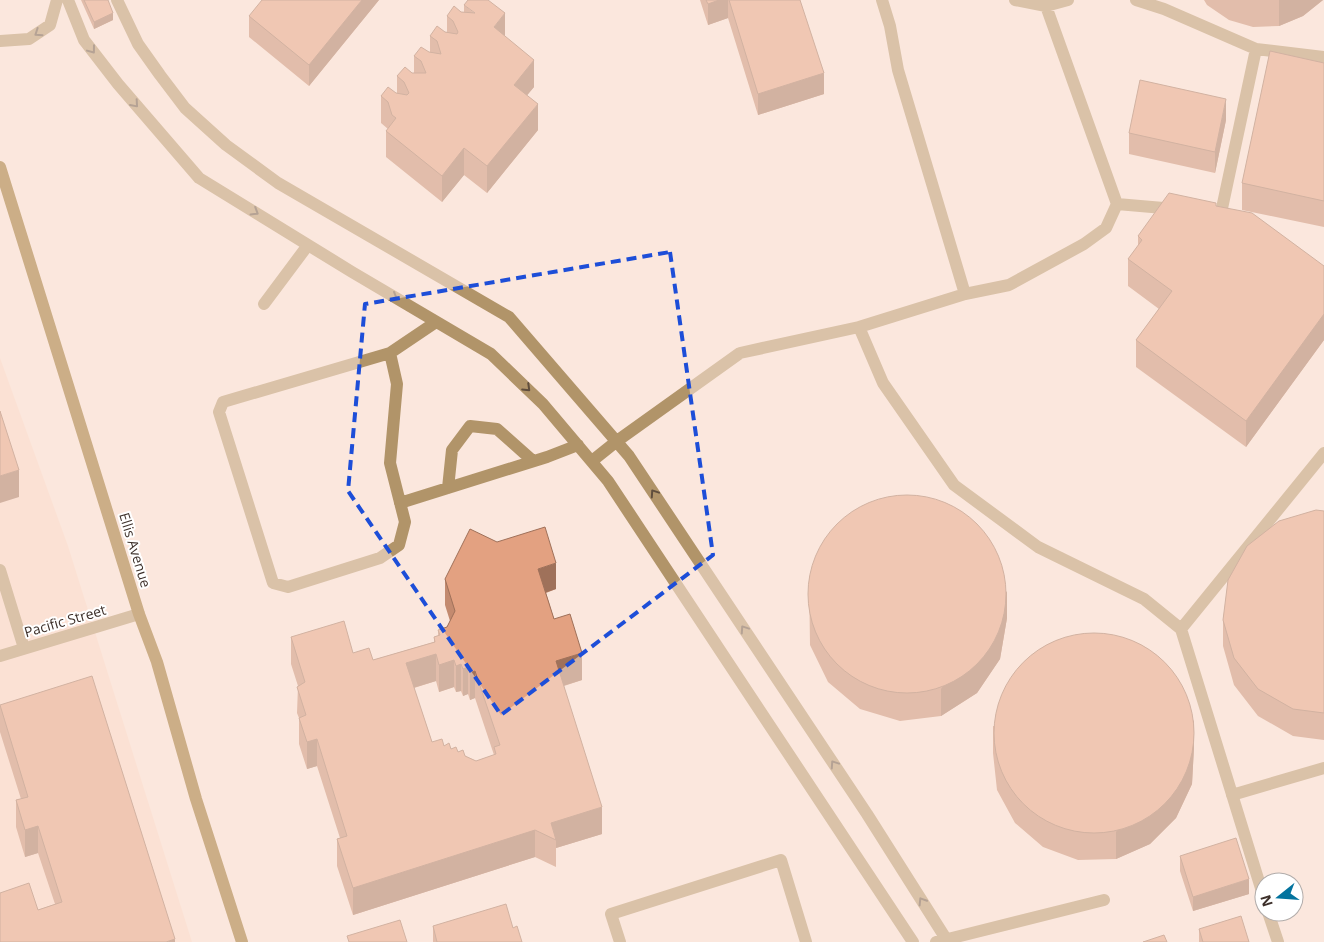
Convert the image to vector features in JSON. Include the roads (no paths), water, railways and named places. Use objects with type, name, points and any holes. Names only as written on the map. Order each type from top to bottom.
[{"type":"main road","name":"Ellis Avenue","points":[[0,167],[139,614],[157,662],[196,799],[242,942]]},
{"type":"street","points":[[0,41],[29,39],[50,25],[57,0]]},
{"type":"street","points":[[68,0],[84,40],[118,84],[199,178],[491,354],[543,404],[608,481],[914,942]]},
{"type":"street","points":[[117,0],[138,44],[185,108],[206,127],[278,184],[509,318],[630,456],[862,806],[943,941],[1104,900]]},
{"type":"street","points":[[882,0],[890,26],[898,70],[965,294]]},
{"type":"street","points":[[1015,0],[1046,6],[1068,0]]},
{"type":"street","points":[[1136,0],[1164,9],[1256,50],[1324,57]]},
{"type":"street","points":[[592,461],[616,441],[740,353],[859,327],[965,294],[1009,285],[1084,244],[1106,228],[1117,204],[1046,6]]},
{"type":"street","points":[[1237,219],[1216,213],[1256,50]]},
{"type":"street","points":[[1117,204],[1193,210]]},
{"type":"street","points":[[264,304],[308,245]]},
{"type":"street","points":[[390,353],[397,384],[390,462],[405,522],[399,545],[380,558],[288,587],[273,583],[219,412],[223,402],[390,353],[436,322]]},
{"type":"street","points":[[859,327],[883,383],[954,485],[1038,547],[1144,599],[1181,629],[1256,872]]},
{"type":"street","points":[[448,488],[452,450],[470,426],[497,429],[532,461]]},
{"type":"street","points":[[400,502],[578,445]]},
{"type":"street","points":[[1181,629],[1324,453]]},
{"type":"street","points":[[0,570],[24,648]]},
{"type":"street","name":"Pacific Street","points":[[0,656],[139,614]]},
{"type":"street","points":[[1232,796],[1324,768]]},
{"type":"street","points":[[620,942],[611,914],[781,860],[806,942]]},
{"type":"street","points":[[1271,922],[1278,942]]}]
